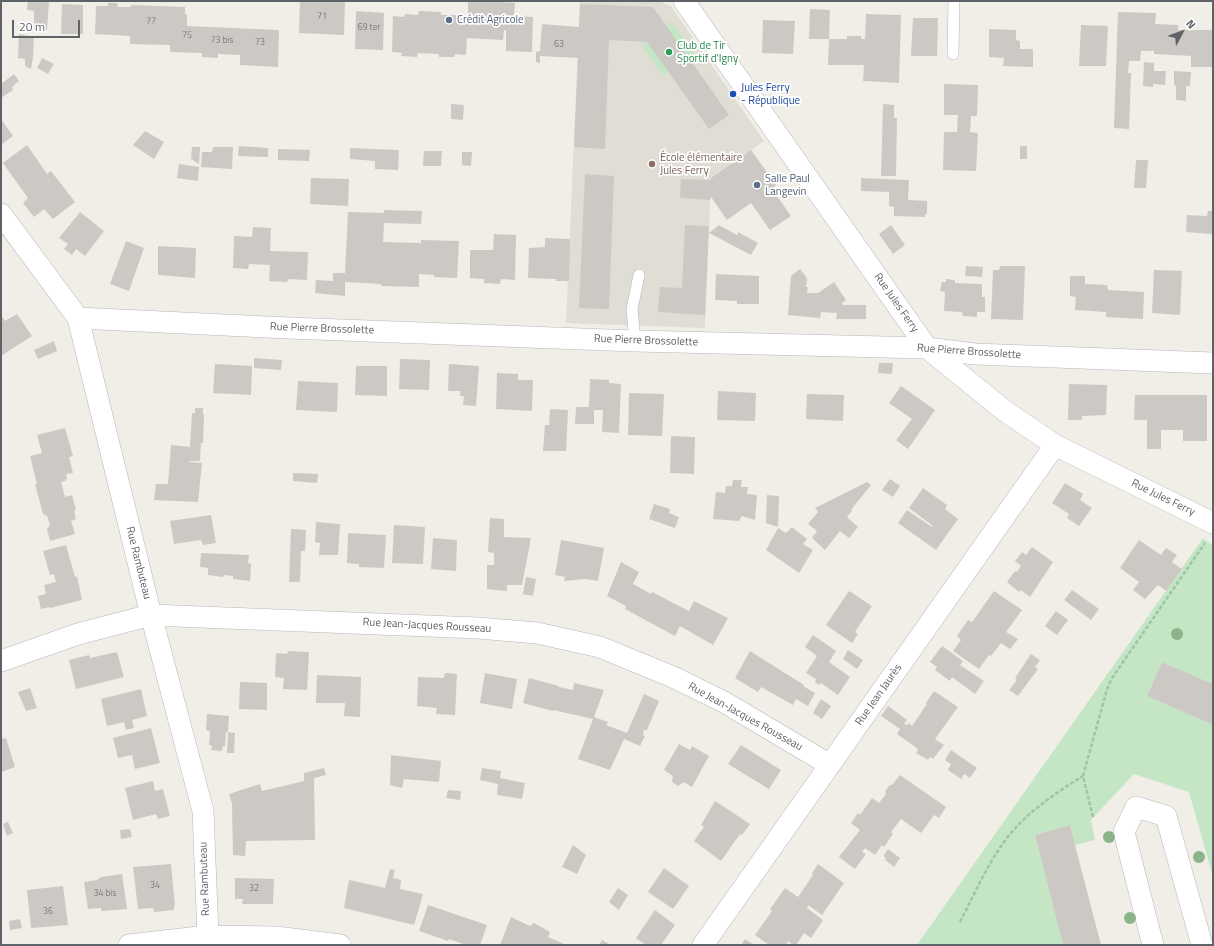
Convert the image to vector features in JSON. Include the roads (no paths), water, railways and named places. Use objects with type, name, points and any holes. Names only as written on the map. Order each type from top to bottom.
[{"type":"street","name":"Rue Jules Ferry","points":[[684,1],[927,348],[1005,411],[1056,445],[1210,532]]},
{"type":"street","name":"Rue Rambuteau","points":[[1,214],[78,318],[151,615],[203,811],[208,940]]},
{"type":"street","name":"Rue Pierre Brossolette","points":[[78,318],[288,328],[635,341],[927,348],[975,354],[1213,363]]},
{"type":"street","name":"Rue Jean Jaurès","points":[[703,945],[1056,445]]},
{"type":"street","name":"Rue Jean-Jacques Rousseau","points":[[1,661],[78,634],[151,615],[478,628],[536,633],[600,647],[672,677],[724,702],[830,765]]},
{"type":"street","points":[[1153,945],[1124,832],[1136,807],[1166,816],[1202,945]]},
{"type":"street","points":[[129,945],[276,937],[340,945]]},
{"type":"lane","points":[[953,54],[954,1]]},
{"type":"lane","points":[[635,341],[632,309],[638,275]]},
{"type":"place","name":"Crédit Agricole","points":[[449,20]]},
{"type":"place","name":"Club de Tir Sportif d'Igny","points":[[669,52]]},
{"type":"place","name":"Jules Ferry - République","points":[[733,94]]},
{"type":"place","name":"École élémentaire Jules Ferry","points":[[652,164]]},
{"type":"place","name":"Salle Paul Langevin","points":[[757,185]]}]
